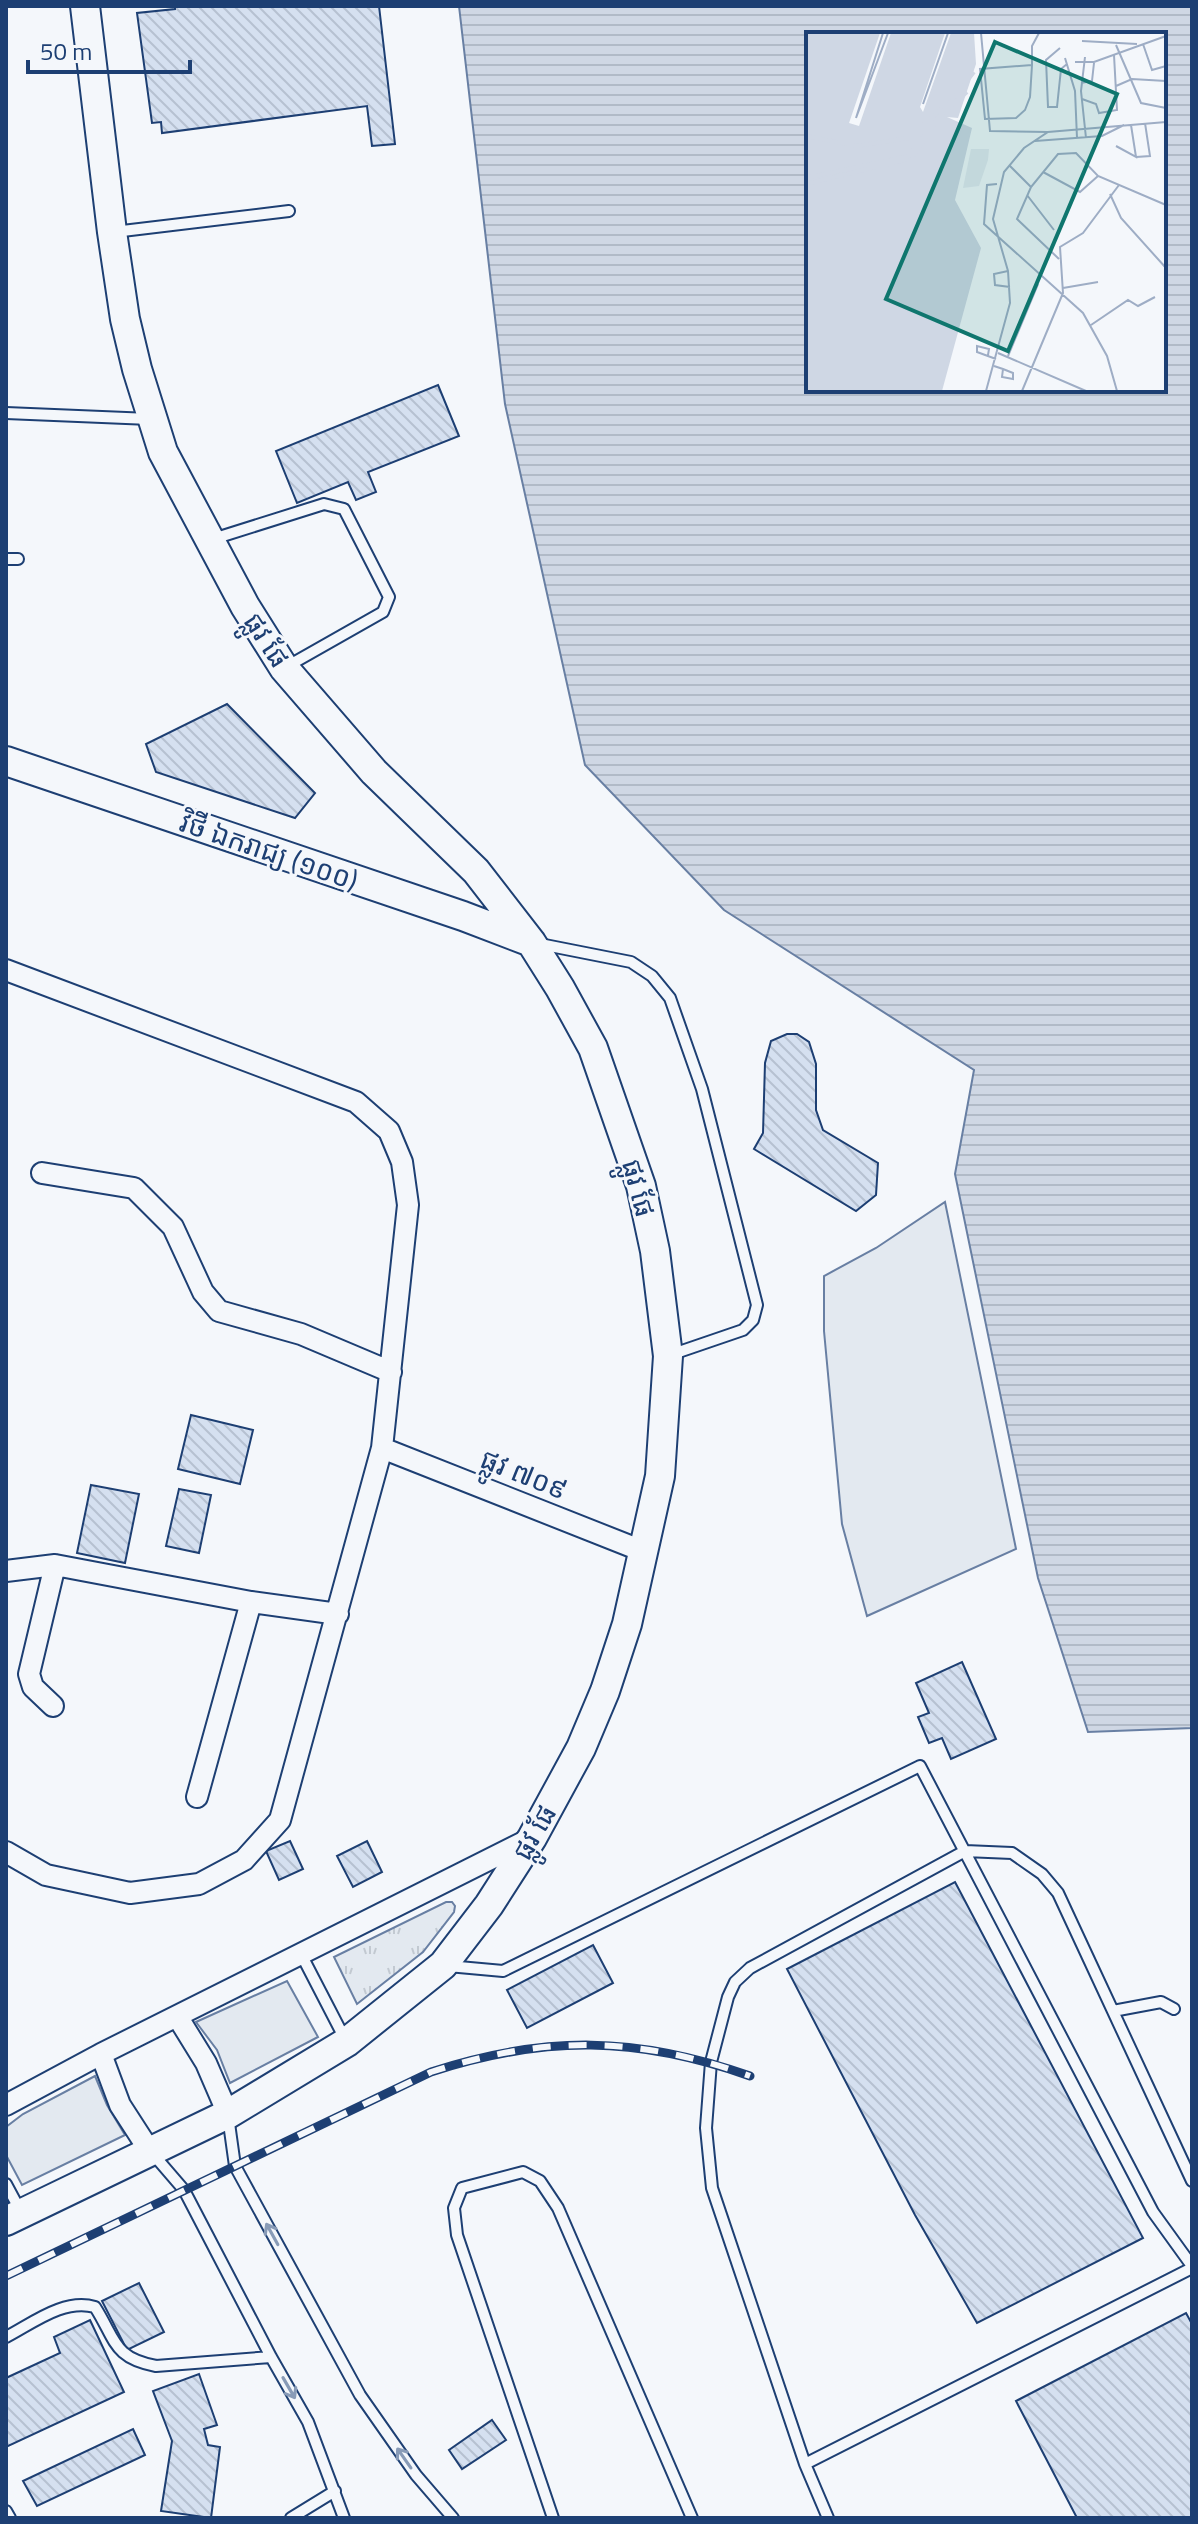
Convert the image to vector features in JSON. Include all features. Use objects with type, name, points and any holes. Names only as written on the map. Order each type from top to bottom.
[{"type":"street","name":"ផ្លូវ ផែ","points":[[14,2217],[228,2114],[347,2042],[443,1965],[489,1905],[532,1838],[581,1748],[605,1691],[627,1624],[660,1476],[668,1356],[655,1251],[636,1171],[593,1048],[531,942],[476,871],[374,772],[284,668],[245,606],[163,452],[125,319],[85,6]]},
{"type":"street","name":"វិថី ឯករាជ្យ (១០០)","points":[[6,761],[531,942]]},
{"type":"street","points":[[444,910],[469,899],[476,887],[476,871]]},
{"type":"street","points":[[6,970],[356,1102],[389,1131],[402,1162],[408,1205],[382,1448],[280,1820],[244,1860],[199,1884],[130,1893],[46,1875],[6,1852]]},
{"type":"street","points":[[42,1173],[134,1188],[173,1227],[203,1292],[219,1311],[301,1334],[391,1372]]},
{"type":"street","name":"ផ្លូវ ៧០៩","points":[[382,1448],[645,1552]]},
{"type":"street","points":[[6,1571],[55,1565],[251,1602],[338,1614]]},
{"type":"street","points":[[53,1706],[33,1687],[29,1674],[55,1565]]},
{"type":"street","points":[[197,1797],[251,1602]]},
{"type":"street","points":[[6,2105],[101,2054],[532,1838]]},
{"type":"street","points":[[177,2016],[206,2063],[228,2114]]},
{"type":"street","points":[[101,2054],[120,2105],[151,2153]]},
{"type":"lane","points":[[112,232],[289,211]]},
{"type":"lane","points":[[6,413],[152,419]]},
{"type":"lane","points":[[210,540],[324,504],[344,509],[389,597],[383,612],[284,668]]},
{"type":"lane","points":[[531,942],[631,962],[652,976],[670,998],[702,1089],[757,1305],[753,1320],[743,1330],[668,1356]]},
{"type":"lane","points":[[443,1965],[503,1971],[920,1766],[1153,2212],[1192,2267],[805,2464]]},
{"type":"lane","points":[[828,2518],[805,2464],[712,2188],[706,2128],[711,2062],[728,1997],[735,1982],[750,1968],[965,1851],[1012,1853],[1042,1874],[1058,1893],[1192,2181]]},
{"type":"lane","points":[[301,1954],[347,2042]]},
{"type":"lane","points":[[1113,2011],[1161,2002],[1174,2009]]},
{"type":"lane","points":[[228,2114],[235,2166],[360,2395],[416,2475],[453,2518]]},
{"type":"lane","points":[[151,2153],[184,2190],[308,2422],[344,2518]]},
{"type":"lane","points":[[553,2518],[457,2235],[454,2208],[462,2188],[523,2172],[540,2181],[558,2208],[692,2518]]},
{"type":"lane","points":[[6,2184],[14,2217]]},
{"type":"lane","points":[[6,2337],[64,2306],[82,2303],[95,2307],[118,2350],[138,2363],[156,2366],[271,2357]]},
{"type":"lane","points":[[291,2518],[335,2491]]},
{"type":"lane","points":[[6,2511],[10,2518]]},
{"type":"green space","points":[[945,1202],[1016,1549],[867,1616],[842,1524],[824,1331],[824,1276],[876,1248]]},
{"type":"green space","points":[[446,1902],[452,1902],[454,1912],[423,1952],[357,2004],[334,1957]]},
{"type":"green space","points":[[287,1981],[318,2037],[230,2083],[217,2050],[196,2022]]},
{"type":"green space","points":[[95,2076],[107,2105],[125,2135],[22,2185],[6,2155],[6,2127],[23,2114]]},
{"type":"shaded area","points":[[459,6],[1192,6],[1192,1728],[1088,1732],[1038,1578],[955,1174],[974,1070],[724,910],[585,765],[505,404]]},
{"type":"building","points":[[175,6],[379,6],[395,144],[372,146],[367,106],[162,133],[161,122],[152,123],[137,13],[175,9]]},
{"type":"building","points":[[438,385],[459,436],[368,472],[376,492],[356,500],[348,482],[297,503],[276,451]]},
{"type":"building","points":[[227,704],[315,793],[295,818],[156,772],[146,744]]},
{"type":"building","points":[[787,1034],[797,1034],[809,1042],[816,1064],[816,1110],[823,1130],[878,1163],[876,1195],[856,1211],[754,1149],[763,1133],[765,1063],[771,1041]]},
{"type":"building","points":[[191,1415],[253,1430],[240,1484],[178,1469]]},
{"type":"building","points":[[91,1485],[139,1494],[125,1563],[77,1553]]},
{"type":"building","points":[[179,1489],[211,1495],[199,1553],[166,1546]]},
{"type":"building","points":[[962,1662],[996,1739],[951,1759],[942,1738],[929,1743],[918,1717],[929,1713],[916,1683]]},
{"type":"building","points":[[290,1841],[303,1869],[279,1880],[266,1851]]},
{"type":"building","points":[[367,1841],[382,1872],[353,1887],[337,1856]]},
{"type":"building","points":[[955,1882],[1143,2238],[977,2323],[915,2215],[787,1969]]},
{"type":"building","points":[[593,1945],[613,1983],[527,2028],[507,1990]]},
{"type":"building","points":[[139,2283],[164,2332],[127,2350],[102,2301]]},
{"type":"building","points":[[1186,2313],[1192,2324],[1192,2518],[1077,2518],[1016,2401]]},
{"type":"building","points":[[90,2320],[124,2392],[6,2447],[6,2378],[60,2353],[54,2337]]},
{"type":"building","points":[[199,2374],[217,2425],[204,2429],[208,2445],[220,2447],[211,2518],[161,2511],[172,2441],[153,2391]]},
{"type":"building","points":[[492,2420],[506,2440],[462,2469],[449,2450]]},
{"type":"building","points":[[133,2429],[145,2455],[37,2506],[23,2481]]},
{"type":"railway","points":[[6,2276],[431,2072],[473,2060],[552,2046],[629,2047],[669,2053],[750,2076]]}]
